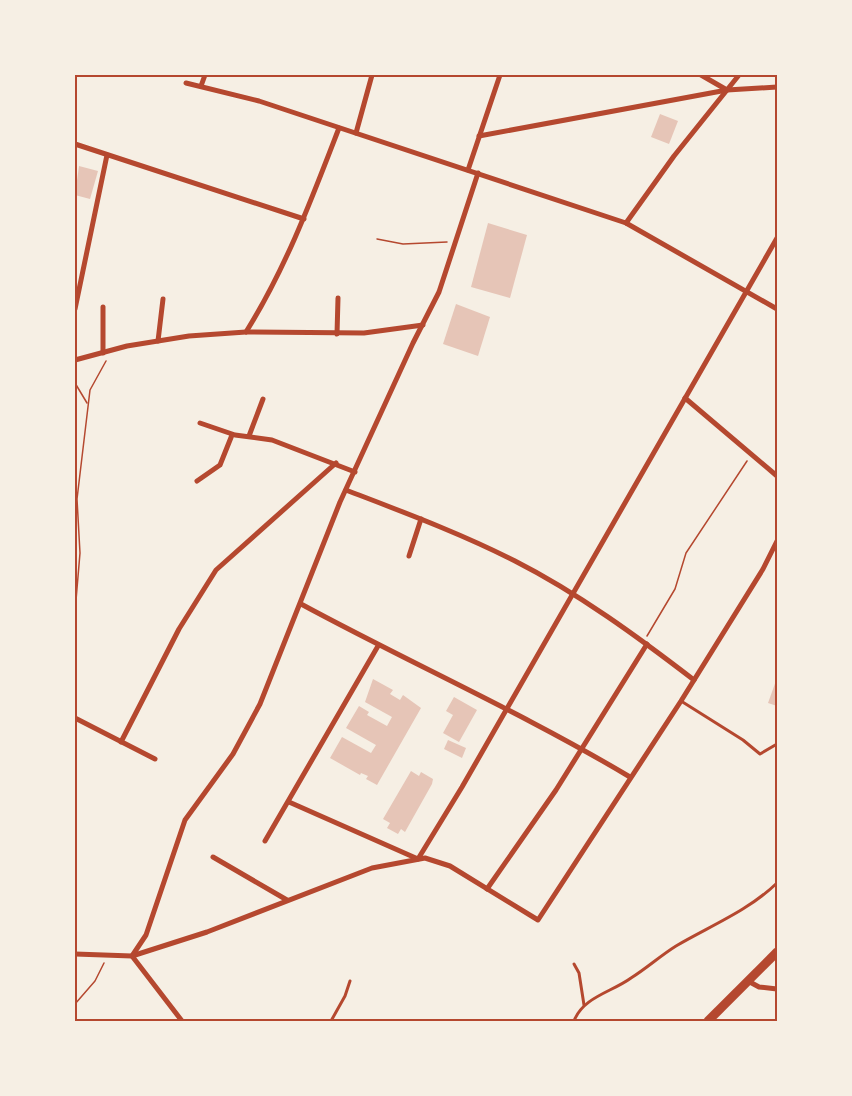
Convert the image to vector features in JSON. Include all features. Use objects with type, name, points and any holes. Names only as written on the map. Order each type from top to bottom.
[{"type":"main road","points":[[708,1021],[777,952]]},
{"type":"street","points":[[201,86],[205,75]]},
{"type":"street","points":[[356,133],[372,75]]},
{"type":"street","points":[[468,170],[500,75]]},
{"type":"street","points":[[701,75],[727,90]]},
{"type":"street","points":[[626,223],[674,156],[739,75]]},
{"type":"street","points":[[186,83],[356,133],[626,223],[777,309]]},
{"type":"street","points":[[479,136],[727,90],[777,87]]},
{"type":"street","points":[[246,332],[274,288],[304,219],[339,128]]},
{"type":"street","points":[[75,144],[304,219]]},
{"type":"street","points":[[75,309],[107,155]]},
{"type":"street","points":[[132,956],[146,935],[185,820],[238,744],[260,704],[346,490],[440,292],[478,173]]},
{"type":"street","points":[[418,859],[777,238]]},
{"type":"street","points":[[158,341],[163,298]]},
{"type":"street","points":[[337,334],[338,298]]},
{"type":"street","points":[[103,307],[103,353]]},
{"type":"street","points":[[75,360],[158,341],[246,332],[337,334],[423,325]]},
{"type":"street","points":[[685,398],[777,476]]},
{"type":"street","points":[[249,436],[263,399]]},
{"type":"street","points":[[200,423],[232,435],[272,440],[355,472]]},
{"type":"street","points":[[197,481],[219,465],[232,435]]},
{"type":"street","points":[[121,742],[178,629],[216,570],[336,464]]},
{"type":"street","points":[[346,490],[421,519],[516,561],[645,643],[694,680]]},
{"type":"street","points":[[409,556],[421,519]]},
{"type":"street","points":[[75,954],[132,956],[207,932],[372,868],[425,858],[450,867],[538,920],[681,701],[763,569],[777,541]]},
{"type":"street","points":[[301,604],[378,646],[441,674],[630,777]]},
{"type":"street","points":[[487,889],[556,790],[645,643]]},
{"type":"street","points":[[265,841],[378,646]]},
{"type":"street","points":[[75,718],[155,759]]},
{"type":"street","points":[[289,802],[418,859]]},
{"type":"street","points":[[213,857],[287,900]]},
{"type":"street","points":[[132,956],[182,1021]]},
{"type":"street","points":[[748,981],[765,989],[777,989]]},
{"type":"lane","points":[[681,701],[743,740],[759,754],[777,744]]},
{"type":"lane","points":[[574,1021],[584,1005],[630,979],[677,946],[746,908],[777,883]]},
{"type":"lane","points":[[574,964],[579,973],[584,1005]]},
{"type":"lane","points":[[331,1021],[345,996],[350,981]]},
{"type":"path","points":[[377,239],[403,244],[458,240]]},
{"type":"path","points":[[75,672],[75,612],[80,579],[77,499],[87,429],[87,405],[98,373],[115,349]]},
{"type":"path","points":[[75,383],[87,405]]},
{"type":"path","points":[[645,643],[670,598],[690,547],[739,476],[751,454]]},
{"type":"path","points":[[75,513],[78,517]]},
{"type":"path","points":[[75,1004],[95,981],[107,956]]},
{"type":"building","points":[[660,114],[678,121],[669,144],[651,137]]},
{"type":"building","points":[[79,166],[98,171],[90,199],[75,195]]},
{"type":"building","points":[[488,223],[527,235],[510,298],[471,287]]},
{"type":"building","points":[[456,304],[490,317],[478,356],[443,344]]},
{"type":"building","points":[[777,678],[777,706],[768,703]]},
{"type":"building","points":[[373,679],[393,690],[390,694],[400,700],[403,695],[421,708],[377,785],[366,779],[368,776],[361,773],[360,775],[330,758],[342,737],[371,753],[376,745],[346,728],[359,706],[369,712],[367,715],[387,726],[392,717],[365,702]]},
{"type":"building","points":[[454,697],[477,710],[459,742],[443,733],[453,715],[446,711]]},
{"type":"building","points":[[448,740],[466,748],[462,758],[444,749]]},
{"type":"building","points":[[411,771],[419,776],[421,772],[433,779],[432,784],[405,832],[401,829],[398,834],[387,828],[390,823],[383,819]]}]
